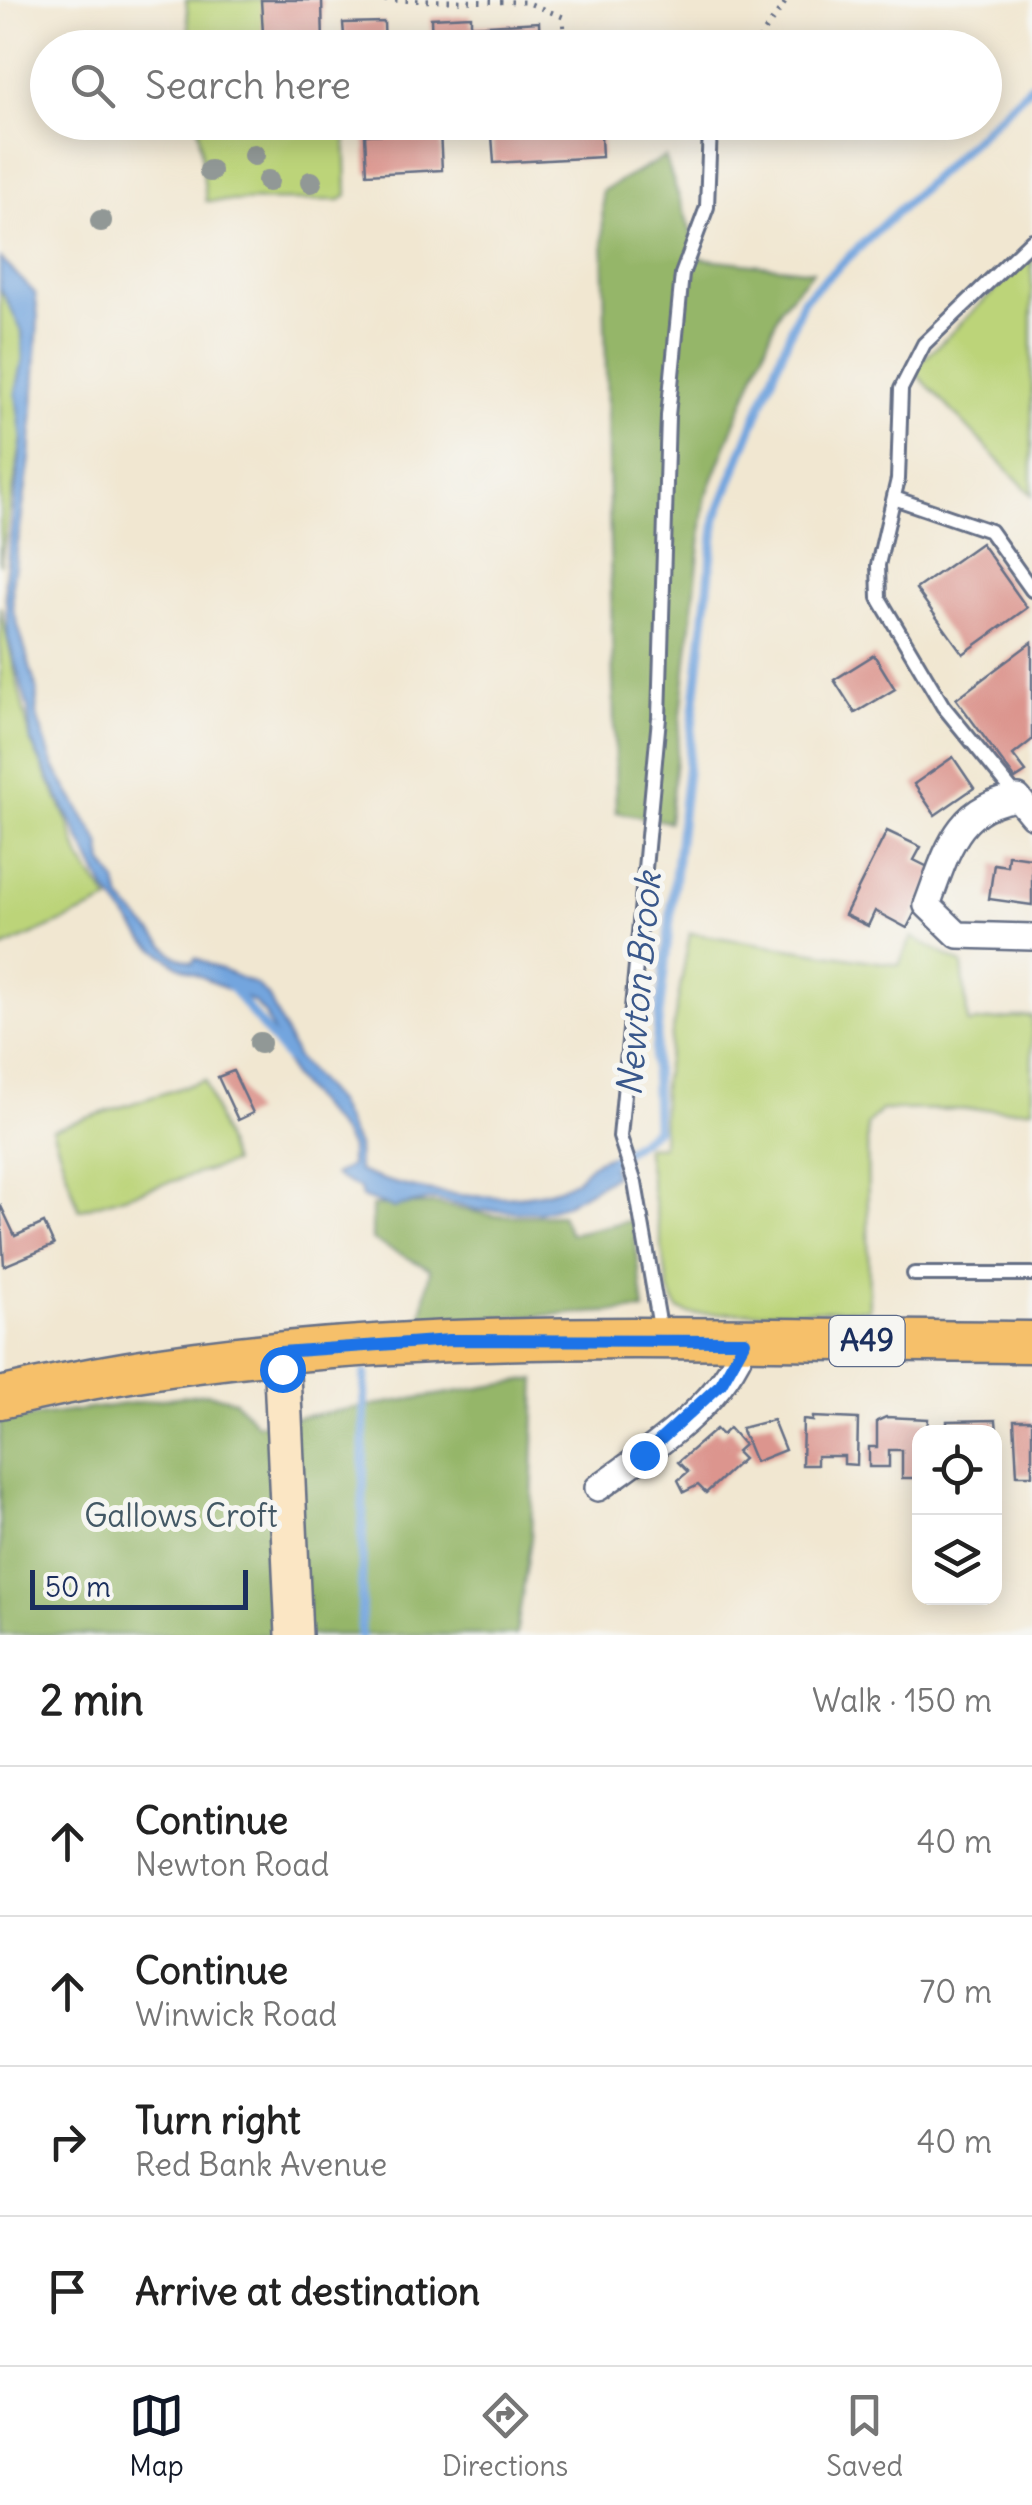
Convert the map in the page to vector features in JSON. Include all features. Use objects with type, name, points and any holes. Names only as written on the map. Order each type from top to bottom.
[{"type":"main road","name":"A49","points":[[0,1398],[65,1382],[281,1352],[450,1340],[1032,1342]]},
{"type":"street","points":[[1025,806],[991,801],[970,813],[946,854],[927,905],[958,934],[1032,937]]},
{"type":"street","points":[[598,1488],[644,1455],[721,1384],[745,1341]]},
{"type":"street","points":[[281,1352],[294,1635]]},
{"type":"lane","points":[[662,1341],[636,1183],[620,1136],[659,718],[668,416],[682,274],[706,207],[709,140]]},
{"type":"lane","points":[[1025,806],[944,706],[879,598],[878,565],[901,453],[901,389],[911,362],[924,344],[1032,240]]},
{"type":"lane","points":[[894,498],[990,531],[1032,590]]},
{"type":"lane","points":[[914,1274],[1032,1274]]},
{"type":"path","points":[[374,0],[526,2],[562,17],[563,30]]},
{"type":"path","points":[[766,30],[787,0]]},
{"type":"green space","points":[[186,0],[261,0],[286,30],[189,30]]},
{"type":"green space","points":[[200,140],[345,140],[347,195],[341,200],[206,201]]},
{"type":"green space","points":[[665,157],[700,258],[813,271],[781,307],[705,499],[669,822],[616,812],[602,191]]},
{"type":"green space","points":[[1032,254],[1032,495],[913,370]]},
{"type":"green space","points":[[0,287],[22,331],[23,359],[16,393],[22,438],[0,565]]},
{"type":"green space","points":[[0,606],[31,742],[68,821],[80,859],[110,901],[0,949]]},
{"type":"green space","points":[[690,933],[899,965],[912,937],[962,964],[968,1023],[1032,1016],[1032,1109],[881,1110],[867,1125],[869,1309],[689,1314],[678,1309],[669,1291],[645,1147],[662,1146],[663,1083]]},
{"type":"green space","points":[[205,1080],[232,1163],[79,1210],[52,1129]]},
{"type":"green space","points":[[435,1204],[495,1216],[561,1215],[570,1234],[633,1220],[644,1310],[421,1322],[430,1269],[372,1240],[372,1206]]},
{"type":"green space","name":"Gallows Croft","points":[[536,1379],[531,1538],[516,1635],[0,1635],[0,1421],[207,1393],[234,1400],[257,1424]]},
{"type":"water","points":[[0,258],[35,293],[38,318],[30,458],[12,584],[13,608],[37,691],[36,714],[54,767],[100,843],[103,863],[116,881],[121,900],[175,956],[193,963],[195,958],[257,985],[268,996],[297,1058],[336,1102],[357,1146],[358,1171],[406,1186],[490,1197],[544,1192],[567,1185],[597,1161],[610,1156],[614,1176],[564,1205],[540,1212],[478,1210],[433,1199],[393,1208],[362,1197],[360,1189],[334,1175],[350,1166],[350,1148],[292,1076],[265,1014],[254,1002],[177,965],[145,941],[105,889],[31,741],[28,707],[8,638],[5,580],[22,438],[16,393],[23,359],[22,331],[0,287]]},
{"type":"building","points":[[261,0],[322,0],[323,30],[263,30]]},
{"type":"building","points":[[471,16],[471,26],[539,22],[539,30],[431,30],[431,18]]},
{"type":"building","points":[[384,22],[384,30],[344,30],[343,23]]},
{"type":"building","points":[[365,140],[440,140],[442,170],[367,174]]},
{"type":"building","points":[[492,140],[601,140],[602,157],[494,163]]},
{"type":"building","points":[[981,543],[1027,608],[963,654],[916,589]]},
{"type":"building","points":[[1032,642],[1032,740],[1013,755],[1026,772],[1015,779],[956,699]]},
{"type":"building","points":[[874,655],[895,689],[855,713],[834,680]]},
{"type":"building","points":[[953,757],[974,788],[935,815],[914,784]]},
{"type":"building","points":[[887,831],[921,847],[914,860],[936,871],[907,928],[875,911],[868,926],[845,915]]},
{"type":"building","points":[[1008,855],[1032,858],[1032,905],[989,899],[994,864],[1007,866]]},
{"type":"building","points":[[233,1071],[253,1113],[238,1120],[218,1077]]},
{"type":"building","points":[[0,1204],[15,1236],[44,1223],[54,1245],[4,1266]]},
{"type":"building","points":[[813,1417],[858,1419],[857,1465],[844,1464],[844,1456],[817,1456],[817,1465],[802,1465],[803,1420],[813,1421]]},
{"type":"building","points":[[886,1417],[928,1419],[928,1425],[912,1425],[912,1478],[902,1478],[902,1450],[889,1450],[889,1467],[869,1467],[869,1447],[877,1447],[877,1421]]},
{"type":"building","points":[[773,1420],[785,1450],[755,1462],[741,1428]]},
{"type":"building","points":[[996,1420],[996,1425],[947,1425],[947,1421]]},
{"type":"building","points":[[1014,1420],[1032,1420],[1032,1475],[1017,1475]]},
{"type":"building","points":[[729,1428],[744,1445],[736,1452],[743,1459],[706,1493],[698,1485],[684,1492],[678,1480],[688,1472],[678,1462],[716,1429],[722,1435]]},
{"type":"waterway","name":"Newton Brook","points":[[1002,113],[1032,85]]},
{"type":"waterway","name":"Newton Brook","points":[[604,1166],[656,1129],[654,1060],[716,518],[803,300],[973,140]]},
{"type":"waterway","name":"Newton Brook","points":[[229,984],[287,1058]]},
{"type":"waterway","name":"Newton Brook","points":[[361,1635],[365,1374]]},
{"type":"route","points":[[282,1369],[281,1352],[450,1340],[745,1341],[721,1384],[644,1455]]}]
